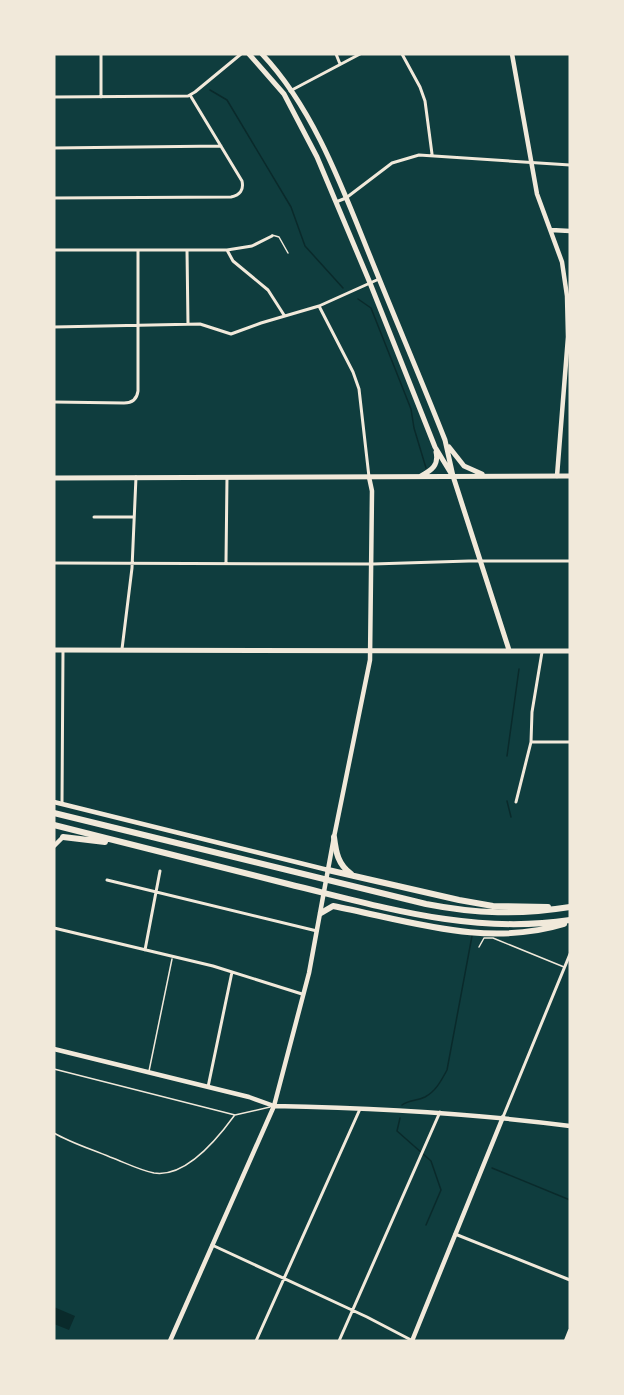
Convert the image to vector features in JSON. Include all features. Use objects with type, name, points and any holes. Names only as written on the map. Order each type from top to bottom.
[{"type":"highway","points":[[54,813],[426,904],[463,911],[517,913],[570,907]]},
{"type":"highway","points":[[54,825],[439,919],[501,925],[570,921]]},
{"type":"highway","points":[[63,837],[135,846]]},
{"type":"highway","points":[[334,837],[336,855],[342,866],[352,874]]},
{"type":"highway","points":[[328,870],[493,906],[570,907]]},
{"type":"highway","points":[[321,913],[333,906],[421,927],[475,933],[528,932],[570,921]]},
{"type":"main road","points":[[249,54],[284,94],[316,157],[370,283],[435,447],[453,476]]},
{"type":"main road","points":[[262,54],[292,90],[346,198],[445,440],[453,476],[509,650]]},
{"type":"main road","points":[[445,440],[464,466],[487,476]]},
{"type":"main road","points":[[420,476],[430,471],[436,464],[435,447]]},
{"type":"main road","points":[[54,478],[570,476]]},
{"type":"main road","points":[[54,650],[570,651]]},
{"type":"street","points":[[101,54],[101,97]]},
{"type":"street","points":[[54,97],[190,95],[241,54]]},
{"type":"street","points":[[336,54],[340,64]]},
{"type":"street","points":[[284,94],[360,54]]},
{"type":"street","points":[[402,54],[423,94],[432,155]]},
{"type":"street","points":[[512,54],[537,194],[562,262],[567,296],[566,396],[557,476]]},
{"type":"street","points":[[54,198],[236,196],[241,191],[242,181],[190,95]]},
{"type":"street","points":[[54,148],[221,146]]},
{"type":"street","points":[[336,202],[346,198],[392,163],[405,157],[432,155],[570,165]]},
{"type":"street","points":[[551,230],[570,231]]},
{"type":"street","points":[[54,250],[227,250],[252,246],[272,236]]},
{"type":"street","points":[[54,402],[124,403],[134,400],[138,391],[138,250]]},
{"type":"street","points":[[187,250],[188,324]]},
{"type":"street","points":[[227,250],[233,261],[268,290],[284,316]]},
{"type":"street","points":[[54,327],[188,324],[204,325],[231,334],[319,306],[379,279]]},
{"type":"street","points":[[170,1341],[274,1106],[304,995],[371,650],[372,491],[359,389],[319,306]]},
{"type":"street","points":[[122,650],[132,562],[136,477]]},
{"type":"street","points":[[226,477],[226,563]]},
{"type":"street","points":[[94,517],[134,517]]},
{"type":"street","points":[[54,563],[373,564],[570,561]]},
{"type":"street","points":[[62,804],[63,650]]},
{"type":"street","points":[[516,802],[531,742],[530,726],[542,650]]},
{"type":"street","points":[[531,742],[570,742]]},
{"type":"street","points":[[54,802],[328,870]]},
{"type":"street","points":[[54,836],[63,837]]},
{"type":"street","points":[[54,846],[63,837]]},
{"type":"street","points":[[145,950],[160,871]]},
{"type":"street","points":[[107,880],[317,931]]},
{"type":"street","points":[[54,928],[232,972],[304,995]]},
{"type":"street","points":[[212,1245],[352,1310],[412,1341],[570,954]]},
{"type":"street","points":[[208,1087],[232,972]]},
{"type":"street","points":[[54,1049],[249,1097],[274,1106],[441,1112],[570,1126]]},
{"type":"street","points":[[256,1341],[361,1108]]},
{"type":"street","points":[[339,1341],[441,1112]]},
{"type":"street","points":[[455,1234],[570,1280]]},
{"type":"street","points":[[566,1341],[570,1331]]},
{"type":"lane","points":[[272,236],[279,237],[288,253]]},
{"type":"lane","points":[[479,947],[484,938],[493,938],[564,967]]},
{"type":"lane","points":[[149,1072],[172,957]]},
{"type":"lane","points":[[54,1069],[235,1115],[274,1106]]},
{"type":"lane","points":[[54,1133],[142,1170],[160,1173],[179,1168],[196,1158],[235,1115]]},
{"type":"water","points":[[54,1307],[75,1316],[69,1330],[54,1324]]},
{"type":"waterway","points":[[210,90],[227,100],[291,207],[305,246],[343,288]]},
{"type":"waterway","points":[[358,299],[371,308],[411,409],[426,468]]},
{"type":"waterway","points":[[507,756],[519,669]]},
{"type":"waterway","points":[[507,801],[511,817]]},
{"type":"waterway","points":[[402,1105],[429,1095],[447,1070],[472,936]]},
{"type":"waterway","points":[[400,1118],[397,1131],[431,1161],[441,1190],[426,1225]]},
{"type":"waterway","points":[[492,1168],[570,1200]]}]
